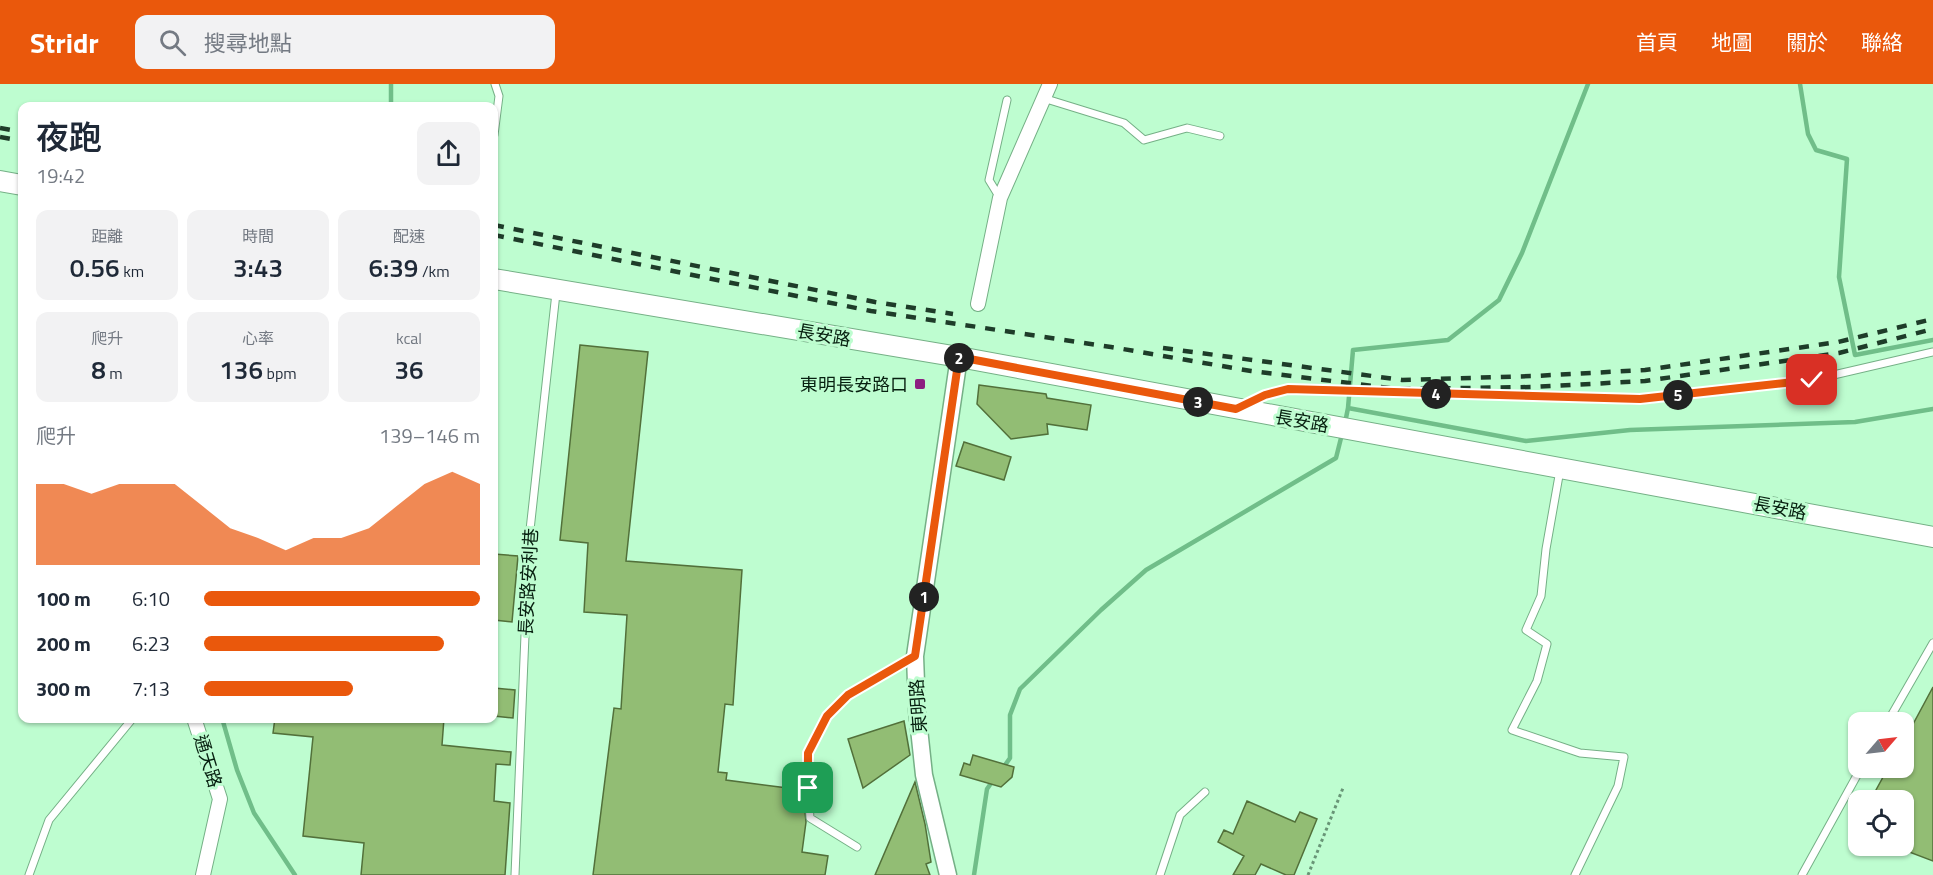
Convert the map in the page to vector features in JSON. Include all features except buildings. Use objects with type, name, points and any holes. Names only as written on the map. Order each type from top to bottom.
[{"type":"main road","points":[[0,181],[18,184]]},
{"type":"main road","name":"長安路","points":[[498,278],[959,357],[1933,537]]},
{"type":"street","points":[[978,304],[1000,198],[1050,84]]},
{"type":"street","name":"東明路","points":[[948,875],[924,775],[917,710],[915,656],[959,357]]},
{"type":"street","name":"通天路","points":[[196,723],[220,799],[203,875]]},
{"type":"lane","points":[[495,84],[499,96],[498,104]]},
{"type":"lane","points":[[1042,98],[1124,123],[1144,140],[1187,128],[1220,136]]},
{"type":"lane","points":[[1000,198],[989,180],[1007,100]]},
{"type":"lane","name":"長安路安利巷","points":[[515,875],[529,539],[556,290]]},
{"type":"lane","points":[[1236,409],[1265,395],[1288,389],[1640,399],[1812,380],[1933,352]]},
{"type":"lane","points":[[1561,467],[1546,549],[1541,596],[1526,630],[1547,644],[1537,681],[1512,730],[1580,753],[1624,757],[1618,786],[1575,875]]},
{"type":"lane","points":[[1893,712],[1933,643]]},
{"type":"lane","points":[[857,847],[810,818],[808,753],[827,716],[848,695],[915,656]]},
{"type":"lane","points":[[29,875],[49,820],[129,723]]},
{"type":"lane","points":[[1802,875],[1855,778]]},
{"type":"lane","points":[[1160,875],[1180,815],[1205,792]]},
{"type":"path","points":[[1308,875],[1342,788]]},
{"type":"waterway","points":[[391,84],[391,102]]},
{"type":"waterway","points":[[1348,408],[1353,350],[1448,340],[1499,300],[1522,253],[1588,84]]},
{"type":"waterway","points":[[1800,84],[1808,134],[1816,150],[1847,159],[1839,277],[1855,355],[1933,340]]},
{"type":"waterway","points":[[1345,423],[1348,408],[1526,441],[1630,430],[1855,422],[1933,409]]},
{"type":"waterway","points":[[1003,768],[1010,758],[1010,715],[1020,689],[1101,610],[1146,570],[1336,458],[1342,434]]},
{"type":"waterway","points":[[223,723],[237,770],[254,813],[295,875]]},
{"type":"waterway","points":[[974,875],[987,789],[994,779]]},
{"type":"railway","points":[[0,128],[18,131]]},
{"type":"railway","points":[[0,137],[18,140]]},
{"type":"railway","points":[[498,226],[875,302],[953,314]]},
{"type":"railway","points":[[498,236],[871,311],[1111,347],[1251,371],[1397,389],[1533,387],[1645,381],[1839,353],[1933,329]]},
{"type":"railway","points":[[1163,348],[1402,380],[1534,376],[1645,370],[1838,342],[1933,319]]},
{"type":"place","name":"東明長安路口","points":[[920,384]]},
{"type":"route","points":[[808,788],[808,753],[827,716],[848,695],[915,656],[959,357],[1236,409],[1265,395],[1288,389],[1640,399],[1812,380]]}]
